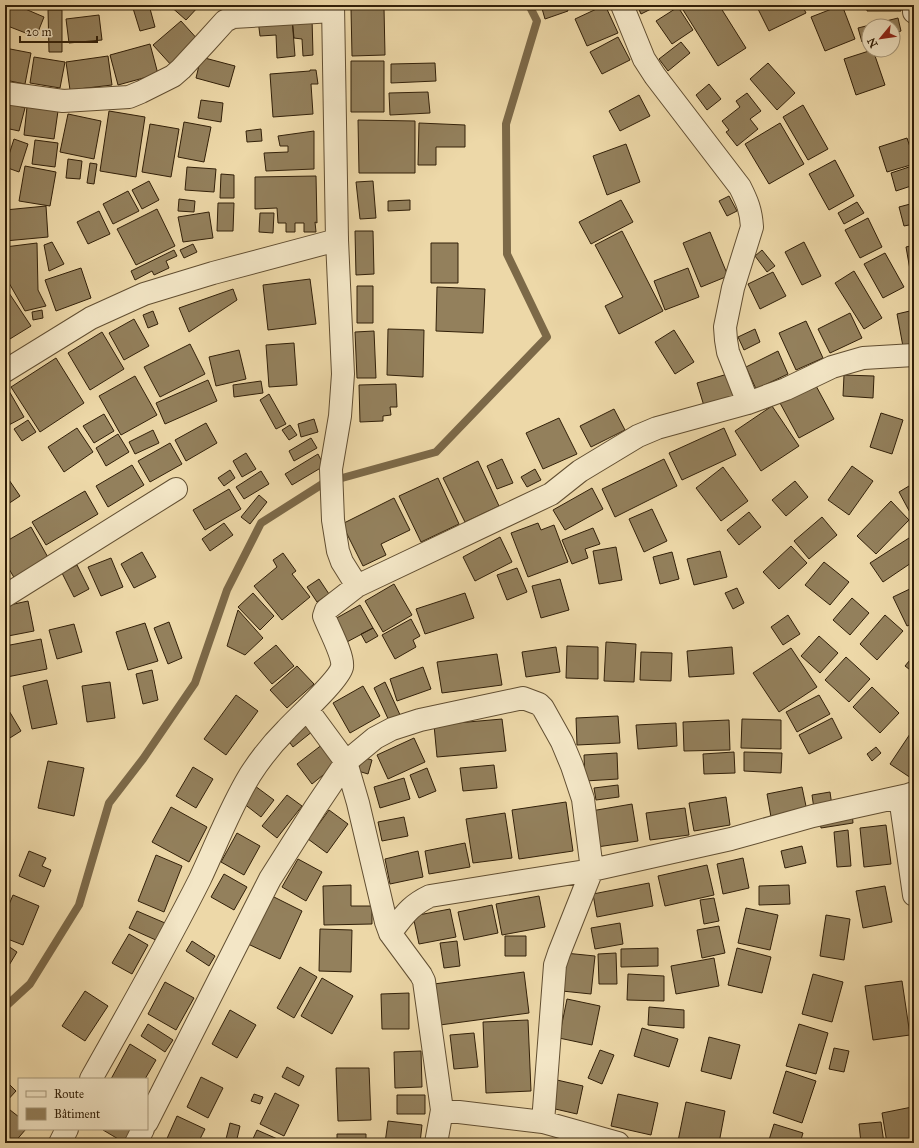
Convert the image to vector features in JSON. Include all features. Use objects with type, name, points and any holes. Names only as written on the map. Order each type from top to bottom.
[{"type":"street","points":[[622,5],[644,59],[655,76],[740,187],[748,202],[752,216],[752,227],[733,288],[725,327],[728,352],[748,403]]},
{"type":"street","points":[[914,5],[914,12]]},
{"type":"street","points":[[5,93],[63,100],[129,97],[173,76],[225,21],[233,17],[333,8],[337,240],[343,374],[340,416],[331,469],[333,520],[338,551],[342,562],[357,586]]},
{"type":"street","points":[[5,371],[91,318],[144,294],[213,273],[337,240]]},
{"type":"street","points":[[92,1078],[163,950],[200,879],[239,795],[251,774],[285,731],[334,679],[342,667],[341,656],[324,616],[326,610],[357,586],[552,494],[580,471],[638,436],[657,428],[748,403],[786,389],[832,367],[863,358],[914,355]]},
{"type":"street","points":[[5,596],[176,489]]},
{"type":"street","points":[[148,1120],[270,879],[346,762],[374,738],[392,729],[420,720],[523,698],[532,700],[543,708],[562,742],[572,766],[583,799],[592,870],[555,965],[543,1122]]},
{"type":"street","points":[[307,709],[346,762],[358,803],[386,922],[390,933],[424,981],[442,1110],[436,1143]]},
{"type":"street","points":[[390,933],[408,910],[430,896],[592,870],[731,839],[813,816],[907,795],[914,895]]},
{"type":"street","points":[[442,1110],[543,1122],[618,1143]]},
{"type":"street","points":[[60,1143],[66,1130]]},
{"type":"street","points":[[136,1143],[142,1130]]},
{"type":"building","points":[[5,5],[16,5],[44,17],[36,37],[5,25]]},
{"type":"building","points":[[132,5],[149,5],[155,27],[140,31]]},
{"type":"building","points":[[169,5],[200,5],[186,20]]},
{"type":"building","points":[[541,5],[566,5],[568,11],[545,19]]},
{"type":"building","points":[[605,5],[618,33],[587,46],[575,19]]},
{"type":"building","points":[[637,5],[659,5],[641,14]]},
{"type":"building","points":[[680,5],[719,5],[746,48],[718,66]]},
{"type":"building","points":[[756,5],[802,5],[806,13],[769,31]]},
{"type":"building","points":[[842,5],[855,39],[825,51],[811,17]]},
{"type":"building","points":[[867,5],[901,5],[901,11],[867,11]]},
{"type":"building","points":[[678,7],[693,30],[672,44],[656,21]]},
{"type":"building","points":[[384,8],[385,55],[352,56],[351,9]]},
{"type":"building","points":[[48,10],[62,10],[62,52],[49,52]]},
{"type":"building","points":[[99,15],[102,40],[69,43],[66,19]]},
{"type":"building","points":[[292,18],[295,56],[277,58],[276,35],[260,36],[258,20]]},
{"type":"building","points":[[292,18],[312,18],[313,55],[303,56],[302,39],[294,38]]},
{"type":"building","points":[[181,21],[200,42],[172,66],[153,45]]},
{"type":"building","points":[[861,27],[861,38],[858,28]]},
{"type":"building","points":[[618,37],[630,60],[602,74],[590,52]]},
{"type":"building","points":[[681,42],[690,53],[668,71],[659,59]]},
{"type":"building","points":[[150,44],[158,74],[118,85],[110,55]]},
{"type":"building","points":[[5,48],[31,53],[25,84],[5,80]]},
{"type":"building","points":[[861,54],[861,58],[876,58],[885,85],[856,95],[844,59]]},
{"type":"building","points":[[108,56],[112,85],[70,90],[66,62]]},
{"type":"building","points":[[34,57],[65,62],[60,88],[30,83]]},
{"type":"building","points":[[201,57],[235,66],[229,87],[196,78]]},
{"type":"building","points":[[351,61],[384,61],[384,112],[351,112]]},
{"type":"building","points":[[435,63],[436,81],[391,83],[391,64]]},
{"type":"building","points":[[768,63],[795,93],[777,110],[750,79]]},
{"type":"building","points":[[316,70],[318,84],[311,84],[313,114],[273,117],[270,74]]},
{"type":"building","points":[[709,84],[721,99],[707,110],[696,95]]},
{"type":"building","points":[[428,92],[430,113],[390,115],[389,93]]},
{"type":"building","points":[[747,93],[761,111],[750,119],[758,129],[737,146],[726,132],[729,130],[722,121],[740,107],[736,101]]},
{"type":"building","points":[[639,95],[650,116],[620,131],[609,111]]},
{"type":"building","points":[[201,100],[223,103],[221,122],[198,118]]},
{"type":"building","points":[[5,102],[25,108],[19,131],[5,128]]},
{"type":"building","points":[[803,105],[828,149],[808,160],[783,117]]},
{"type":"building","points":[[27,107],[58,111],[54,139],[24,135]]},
{"type":"building","points":[[109,111],[145,117],[136,177],[100,171]]},
{"type":"building","points":[[68,114],[101,121],[94,159],[60,152]]},
{"type":"building","points":[[358,120],[415,121],[415,173],[359,173]]},
{"type":"building","points":[[184,122],[211,127],[204,162],[178,157]]},
{"type":"building","points":[[419,123],[465,125],[465,147],[436,147],[436,165],[418,165]]},
{"type":"building","points":[[780,123],[804,164],[769,184],[745,144]]},
{"type":"building","points":[[150,124],[179,129],[171,177],[142,172]]},
{"type":"building","points":[[261,129],[262,141],[247,142],[246,131]]},
{"type":"building","points":[[314,131],[314,169],[266,171],[264,153],[288,152],[288,146],[280,146],[278,136]]},
{"type":"building","points":[[907,138],[914,159],[914,164],[887,172],[879,147]]},
{"type":"building","points":[[14,139],[28,144],[19,172],[5,167]]},
{"type":"building","points":[[35,140],[58,143],[55,167],[32,164]]},
{"type":"building","points":[[626,144],[640,182],[607,195],[593,156]]},
{"type":"building","points":[[68,159],[82,161],[80,179],[66,178]]},
{"type":"building","points":[[835,160],[854,196],[829,210],[809,174]]},
{"type":"building","points":[[90,163],[97,164],[94,184],[87,183]]},
{"type":"building","points":[[25,166],[56,172],[50,206],[19,201]]},
{"type":"building","points":[[912,166],[914,171],[914,185],[896,191],[891,173]]},
{"type":"building","points":[[187,167],[216,169],[214,192],[185,190]]},
{"type":"building","points":[[221,174],[234,175],[234,198],[220,198]]},
{"type":"building","points":[[316,176],[316,232],[304,232],[304,223],[295,223],[295,232],[286,232],[286,223],[278,223],[277,208],[255,209],[255,177]]},
{"type":"building","points":[[149,181],[159,200],[142,209],[132,190]]},
{"type":"building","points":[[373,181],[376,218],[360,219],[356,182]]},
{"type":"building","points":[[128,191],[139,211],[113,224],[103,204]]},
{"type":"building","points":[[729,196],[737,211],[727,216],[719,201]]},
{"type":"building","points":[[179,199],[195,201],[194,212],[178,211]]},
{"type":"building","points":[[410,200],[410,210],[388,211],[388,201]]},
{"type":"building","points":[[621,200],[633,222],[591,244],[579,222]]},
{"type":"building","points":[[857,202],[864,213],[844,224],[838,213]]},
{"type":"building","points":[[218,203],[234,203],[233,231],[217,231]]},
{"type":"building","points":[[914,203],[914,224],[904,226],[899,207]]},
{"type":"building","points":[[46,206],[48,237],[5,241],[5,210]]},
{"type":"building","points":[[157,209],[175,246],[136,265],[117,229]]},
{"type":"building","points":[[99,211],[110,234],[88,244],[77,222]]},
{"type":"building","points":[[209,212],[213,238],[183,242],[178,217]]},
{"type":"building","points":[[260,213],[274,213],[273,233],[259,232]]},
{"type":"building","points":[[868,218],[882,247],[860,258],[845,230]]},
{"type":"building","points":[[355,231],[373,231],[374,274],[356,275]]},
{"type":"building","points":[[622,231],[663,311],[619,334],[605,306],[623,297],[595,245]]},
{"type":"building","points":[[710,232],[728,276],[701,287],[683,243]]},
{"type":"building","points":[[52,242],[64,264],[49,271],[44,245]]},
{"type":"building","points":[[804,242],[821,276],[802,285],[785,252]]},
{"type":"building","points":[[37,243],[38,290],[46,306],[25,311],[5,276],[5,247]]},
{"type":"building","points":[[431,243],[458,243],[458,283],[431,283]]},
{"type":"building","points":[[193,244],[197,252],[184,258],[180,250]]},
{"type":"building","points":[[914,245],[914,281],[912,281],[906,247]]},
{"type":"building","points":[[174,250],[177,256],[166,261],[169,268],[154,275],[152,271],[135,280],[131,271]]},
{"type":"building","points":[[762,250],[775,266],[767,272],[755,256]]},
{"type":"building","points":[[885,253],[904,287],[883,298],[864,264]]},
{"type":"building","points":[[81,268],[91,298],[56,311],[45,280]]},
{"type":"building","points":[[688,268],[699,297],[665,310],[654,281]]},
{"type":"building","points":[[854,271],[882,318],[864,329],[835,283]]},
{"type":"building","points":[[773,272],[786,296],[760,309],[748,284]]},
{"type":"building","points":[[310,279],[316,324],[268,330],[263,285]]},
{"type":"building","points":[[357,286],[373,286],[373,323],[357,323]]},
{"type":"building","points":[[5,287],[31,326],[5,342]]},
{"type":"building","points":[[437,287],[485,289],[483,333],[436,331]]},
{"type":"building","points":[[233,289],[237,300],[189,332],[179,308]]},
{"type":"building","points":[[42,310],[43,318],[33,320],[32,312]]},
{"type":"building","points":[[914,310],[914,350],[904,352],[897,314]]},
{"type":"building","points":[[153,311],[158,324],[148,328],[143,315]]},
{"type":"building","points":[[850,313],[862,338],[830,353],[818,329]]},
{"type":"building","points":[[134,319],[149,346],[124,360],[109,333]]},
{"type":"building","points":[[806,321],[823,358],[796,370],[779,333]]},
{"type":"building","points":[[388,329],[424,330],[423,377],[387,375]]},
{"type":"building","points":[[755,329],[760,342],[744,350],[738,337]]},
{"type":"building","points":[[674,330],[694,362],[675,374],[655,342]]},
{"type":"building","points":[[374,331],[376,378],[357,378],[355,332]]},
{"type":"building","points":[[102,332],[124,369],[90,390],[68,353]]},
{"type":"building","points":[[294,343],[297,385],[269,387],[266,345]]},
{"type":"building","points":[[190,344],[205,374],[160,397],[144,367]]},
{"type":"building","points":[[239,350],[246,379],[216,386],[209,357]]},
{"type":"building","points":[[778,351],[788,374],[756,389],[746,367]]},
{"type":"building","points":[[56,358],[84,403],[40,432],[11,387]]},
{"type":"building","points":[[731,373],[738,397],[704,406],[697,383]]},
{"type":"building","points":[[844,375],[874,376],[873,398],[843,396]]},
{"type":"building","points":[[135,376],[157,415],[121,435],[99,396]]},
{"type":"building","points":[[208,380],[217,401],[165,424],[156,403]]},
{"type":"building","points":[[261,381],[263,393],[234,397],[233,385]]},
{"type":"building","points":[[396,384],[397,407],[390,407],[391,415],[383,416],[383,421],[360,422],[359,385]]},
{"type":"building","points":[[815,384],[834,419],[799,438],[780,403]]},
{"type":"building","points":[[9,391],[24,417],[5,427],[5,393]]},
{"type":"building","points":[[269,394],[286,424],[276,429],[260,400]]},
{"type":"building","points":[[772,406],[799,446],[761,471],[735,431]]},
{"type":"building","points":[[614,409],[625,430],[591,447],[580,426]]},
{"type":"building","points":[[881,413],[903,420],[892,454],[870,447]]},
{"type":"building","points":[[104,414],[114,431],[94,443],[83,426]]},
{"type":"building","points":[[559,418],[577,454],[543,469],[526,433]]},
{"type":"building","points":[[314,419],[318,432],[301,437],[298,424]]},
{"type":"building","points":[[28,420],[36,432],[22,441],[14,429]]},
{"type":"building","points":[[206,423],[217,443],[186,461],[175,440]]},
{"type":"building","points":[[290,425],[297,435],[289,440],[282,430]]},
{"type":"building","points":[[77,428],[93,452],[64,472],[48,447]]},
{"type":"building","points":[[724,428],[736,455],[682,480],[669,453]]},
{"type":"building","points":[[153,430],[159,443],[135,454],[129,442]]},
{"type":"building","points":[[118,434],[129,452],[106,466],[96,448]]},
{"type":"building","points":[[311,438],[317,448],[294,461],[289,451]]},
{"type":"building","points":[[170,443],[182,464],[150,482],[138,461]]},
{"type":"building","points":[[246,453],[256,469],[242,477],[233,461]]},
{"type":"building","points":[[318,454],[324,466],[292,485],[285,474]]},
{"type":"building","points":[[502,459],[513,483],[497,489],[487,466]]},
{"type":"building","points":[[664,459],[677,486],[615,517],[602,489]]},
{"type":"building","points":[[478,461],[499,506],[465,522],[443,478]]},
{"type":"building","points":[[132,465],[144,485],[108,507],[96,486]]},
{"type":"building","points":[[852,466],[873,481],[849,515],[828,500]]},
{"type":"building","points":[[723,467],[748,501],[721,521],[696,488]]},
{"type":"building","points":[[535,469],[541,480],[527,487],[521,477]]},
{"type":"building","points":[[230,470],[235,478],[224,486],[218,478]]},
{"type":"building","points":[[261,471],[269,484],[244,499],[236,487]]},
{"type":"building","points":[[7,477],[20,496],[5,506],[5,478]]},
{"type":"building","points":[[438,478],[459,524],[421,542],[399,496]]},
{"type":"building","points":[[795,481],[808,497],[786,516],[772,500]]},
{"type":"building","points":[[914,483],[914,517],[913,518],[899,492]]},
{"type":"building","points":[[592,488],[603,509],[565,530],[553,510]]},
{"type":"building","points":[[229,489],[241,509],[205,530],[193,510]]},
{"type":"building","points":[[85,491],[98,514],[46,545],[32,522]]},
{"type":"building","points":[[259,495],[267,502],[250,524],[241,517]]},
{"type":"building","points":[[394,498],[410,530],[381,544],[386,555],[363,566],[342,524]]},
{"type":"building","points":[[891,501],[909,520],[876,554],[857,536]]},
{"type":"building","points":[[652,509],[667,541],[644,552],[629,519]]},
{"type":"building","points":[[749,512],[761,527],[739,545],[727,530]]},
{"type":"building","points":[[822,517],[837,535],[809,559],[794,541]]},
{"type":"building","points":[[224,523],[233,535],[210,551],[202,539]]},
{"type":"building","points":[[538,523],[541,530],[554,525],[568,562],[528,577],[511,533]]},
{"type":"building","points":[[31,527],[50,561],[16,581],[5,562],[5,542]]},
{"type":"building","points":[[593,528],[600,544],[585,549],[588,558],[572,564],[562,540]]},
{"type":"building","points":[[500,537],[512,562],[475,581],[463,557]]},
{"type":"building","points":[[909,538],[914,546],[914,561],[883,582],[870,563]]},
{"type":"building","points":[[791,546],[807,563],[779,589],[763,572]]},
{"type":"building","points":[[616,547],[622,580],[599,584],[593,551]]},
{"type":"building","points":[[720,551],[727,577],[694,585],[687,559]]},
{"type":"building","points":[[142,552],[156,577],[134,588],[121,564]]},
{"type":"building","points":[[672,552],[679,579],[660,584],[653,557]]},
{"type":"building","points":[[283,553],[296,571],[292,574],[310,597],[282,620],[254,586],[277,567],[273,560]]},
{"type":"building","points":[[111,558],[123,587],[101,596],[88,567]]},
{"type":"building","points":[[824,562],[849,582],[830,605],[805,585]]},
{"type":"building","points":[[77,565],[89,589],[74,597],[62,573]]},
{"type":"building","points":[[517,568],[527,592],[507,600],[497,575]]},
{"type":"building","points":[[319,579],[329,594],[317,602],[307,587]]},
{"type":"building","points":[[560,579],[569,610],[541,618],[532,586]]},
{"type":"building","points":[[394,584],[412,615],[383,632],[365,601]]},
{"type":"building","points":[[914,587],[914,623],[907,626],[893,597]]},
{"type":"building","points":[[737,588],[744,603],[733,609],[725,593]]},
{"type":"building","points":[[253,593],[274,616],[260,630],[238,607]]},
{"type":"building","points":[[465,593],[474,618],[425,634],[416,609]]},
{"type":"building","points":[[852,598],[869,613],[850,635],[833,620]]},
{"type":"building","points":[[28,601],[34,631],[8,636],[5,620],[5,606]]},
{"type":"building","points":[[360,605],[373,628],[345,643],[333,620]]},
{"type":"building","points":[[238,610],[263,638],[245,655],[227,646]]},
{"type":"building","points":[[788,615],[800,634],[783,645],[771,627]]},
{"type":"building","points":[[885,615],[903,631],[877,660],[860,644]]},
{"type":"building","points":[[411,619],[420,636],[413,640],[416,647],[395,659],[382,635]]},
{"type":"building","points":[[169,622],[182,658],[168,664],[154,628]]},
{"type":"building","points":[[145,623],[158,661],[128,670],[116,632]]},
{"type":"building","points":[[74,624],[82,652],[57,659],[49,630]]},
{"type":"building","points":[[373,628],[378,636],[366,643],[361,634]]},
{"type":"building","points":[[819,636],[838,653],[820,673],[801,656]]},
{"type":"building","points":[[41,639],[47,669],[7,677],[5,646]]},
{"type":"building","points":[[606,642],[636,644],[634,682],[604,681]]},
{"type":"building","points":[[276,645],[294,666],[272,684],[254,663]]},
{"type":"building","points":[[567,646],[598,647],[598,679],[566,678]]},
{"type":"building","points":[[556,647],[560,672],[526,677],[522,652]]},
{"type":"building","points":[[732,647],[734,674],[689,677],[687,651]]},
{"type":"building","points":[[791,648],[817,687],[779,712],[753,673]]},
{"type":"building","points":[[641,652],[672,653],[671,681],[640,680]]},
{"type":"building","points":[[497,654],[502,685],[442,693],[437,662]]},
{"type":"building","points":[[914,655],[914,673],[905,666]]},
{"type":"building","points":[[846,657],[870,679],[849,702],[825,680]]},
{"type":"building","points":[[297,666],[314,684],[287,708],[270,690]]},
{"type":"building","points":[[423,667],[431,689],[397,701],[390,679]]},
{"type":"building","points":[[152,670],[158,700],[143,704],[136,674]]},
{"type":"building","points":[[47,680],[57,724],[32,729],[23,686]]},
{"type":"building","points":[[110,682],[115,718],[87,722],[82,686]]},
{"type":"building","points":[[385,682],[401,717],[390,723],[374,688]]},
{"type":"building","points":[[363,686],[380,716],[350,733],[333,703]]},
{"type":"building","points":[[872,687],[899,713],[880,733],[853,707]]},
{"type":"building","points":[[236,695],[258,711],[226,755],[204,739]]},
{"type":"building","points":[[819,695],[830,714],[797,732],[786,712]]},
{"type":"building","points":[[5,704],[21,731],[5,741]]},
{"type":"building","points":[[618,716],[620,743],[577,745],[576,718]]},
{"type":"building","points":[[832,718],[842,738],[809,754],[799,735]]},
{"type":"building","points":[[502,719],[506,751],[437,757],[434,725]]},
{"type":"building","points":[[742,719],[781,720],[781,749],[741,748]]},
{"type":"building","points":[[304,720],[313,731],[293,747],[285,736]]},
{"type":"building","points":[[729,720],[730,750],[684,751],[683,722]]},
{"type":"building","points":[[676,723],[677,746],[638,749],[636,725]]},
{"type":"building","points":[[914,728],[914,780],[890,764]]},
{"type":"building","points":[[414,738],[425,762],[388,779],[377,755]]},
{"type":"building","points":[[323,744],[338,763],[312,784],[297,764]]},
{"type":"building","points":[[876,747],[881,753],[872,761],[867,754]]},
{"type":"building","points":[[734,752],[735,773],[704,774],[703,754]]},
{"type":"building","points":[[744,752],[782,753],[781,773],[744,771]]},
{"type":"building","points":[[617,753],[618,779],[585,781],[584,755]]},
{"type":"building","points":[[362,757],[372,760],[368,774],[358,771]]},
{"type":"building","points":[[48,761],[84,768],[74,816],[38,808]]},
{"type":"building","points":[[494,765],[497,788],[463,791],[460,768]]},
{"type":"building","points":[[193,767],[213,779],[196,808],[176,796]]},
{"type":"building","points":[[427,768],[436,791],[419,798],[410,775]]},
{"type":"building","points":[[404,778],[410,799],[380,808],[374,787]]},
{"type":"building","points":[[618,785],[619,797],[596,800],[594,788]]},
{"type":"building","points":[[255,786],[274,800],[261,817],[243,803]]},
{"type":"building","points":[[802,787],[807,811],[771,817],[767,794]]},
{"type":"building","points":[[830,792],[832,806],[814,809],[812,795]]},
{"type":"building","points":[[287,795],[302,806],[277,838],[262,826]]},
{"type":"building","points":[[726,797],[730,825],[694,831],[689,803]]},
{"type":"building","points":[[566,802],[573,851],[519,859],[512,810]]},
{"type":"building","points":[[632,804],[638,841],[597,847],[591,811]]},
{"type":"building","points":[[171,807],[207,827],[189,862],[152,842]]},
{"type":"building","points":[[685,808],[689,835],[650,840],[646,813]]},
{"type":"building","points":[[329,810],[348,824],[327,853],[308,839]]},
{"type":"building","points":[[852,811],[853,823],[821,828],[819,817]]},
{"type":"building","points":[[505,813],[512,858],[473,863],[466,819]]},
{"type":"building","points":[[404,817],[408,836],[382,841],[378,822]]},
{"type":"building","points":[[886,825],[891,864],[864,867],[860,828]]},
{"type":"building","points":[[848,830],[851,866],[837,867],[834,832]]},
{"type":"building","points":[[237,833],[260,846],[244,875],[221,862]]},
{"type":"building","points":[[465,843],[470,867],[429,874],[425,851]]},
{"type":"building","points":[[802,846],[806,863],[785,868],[781,851]]},
{"type":"building","points":[[29,851],[46,858],[42,866],[51,870],[44,887],[19,876]]},
{"type":"building","points":[[418,851],[423,877],[390,884],[385,859]]},
{"type":"building","points":[[156,855],[182,866],[164,912],[138,901]]},
{"type":"building","points":[[743,858],[749,888],[723,894],[717,864]]},
{"type":"building","points":[[298,859],[322,872],[306,901],[282,887]]},
{"type":"building","points":[[707,865],[714,895],[665,906],[658,876]]},
{"type":"building","points":[[224,874],[247,887],[234,910],[211,897]]},
{"type":"building","points":[[649,883],[653,906],[597,917],[593,894]]},
{"type":"building","points":[[351,885],[351,906],[372,906],[372,924],[324,925],[323,886]]},
{"type":"building","points":[[789,885],[790,904],[759,905],[759,886]]},
{"type":"building","points":[[885,886],[892,922],[863,928],[856,891]]},
{"type":"building","points":[[13,895],[39,906],[23,945],[5,938],[5,914]]},
{"type":"building","points":[[270,895],[302,911],[280,959],[248,944]]},
{"type":"building","points":[[539,896],[545,927],[502,935],[496,904]]},
{"type":"building","points":[[714,898],[719,921],[704,924],[700,900]]},
{"type":"building","points":[[492,905],[498,933],[464,940],[458,912]]},
{"type":"building","points":[[746,908],[778,915],[770,950],[738,943]]},
{"type":"building","points":[[450,909],[456,937],[419,944],[413,916]]},
{"type":"building","points":[[137,911],[165,923],[158,941],[129,928]]},
{"type":"building","points":[[826,915],[850,919],[844,960],[820,956]]},
{"type":"building","points":[[620,923],[623,944],[595,949],[591,928]]},
{"type":"building","points":[[719,926],[725,953],[702,958],[697,930]]},
{"type":"building","points":[[320,929],[352,930],[351,972],[319,971]]},
{"type":"building","points":[[129,934],[148,945],[132,974],[112,963]]},
{"type":"building","points":[[505,936],[526,936],[526,956],[505,956]]},
{"type":"building","points":[[192,941],[215,956],[209,966],[186,951]]},
{"type":"building","points":[[457,941],[460,966],[444,968],[440,943]]},
{"type":"building","points":[[5,944],[17,952],[5,972]]},
{"type":"building","points":[[658,948],[658,966],[621,967],[621,949]]},
{"type":"building","points":[[737,948],[771,957],[762,993],[728,985]]},
{"type":"building","points":[[565,953],[595,956],[591,994],[562,991]]},
{"type":"building","points":[[616,953],[617,984],[599,984],[598,954]]},
{"type":"building","points":[[714,958],[719,986],[676,994],[671,966]]},
{"type":"building","points":[[300,967],[317,977],[294,1018],[277,1008]]},
{"type":"building","points":[[524,972],[529,1013],[440,1025],[434,984]]},
{"type":"building","points":[[628,974],[664,976],[664,1001],[627,1000]]},
{"type":"building","points":[[813,974],[843,982],[832,1022],[802,1014]]},
{"type":"building","points":[[322,978],[353,996],[332,1034],[301,1016]]},
{"type":"building","points":[[902,981],[910,1035],[873,1040],[865,986]]},
{"type":"building","points":[[165,982],[194,998],[176,1030],[148,1014]]},
{"type":"building","points":[[85,991],[108,1006],[85,1041],[62,1026]]},
{"type":"building","points":[[409,993],[409,1029],[382,1029],[381,994]]},
{"type":"building","points":[[567,999],[600,1006],[592,1045],[559,1038]]},
{"type":"building","points":[[649,1007],[684,1010],[684,1028],[648,1025]]},
{"type":"building","points":[[230,1010],[256,1025],[237,1058],[212,1044]]},
{"type":"building","points":[[528,1020],[531,1091],[486,1093],[483,1022]]},
{"type":"building","points":[[148,1024],[173,1040],[165,1052],[141,1036]]},
{"type":"building","points":[[799,1024],[828,1033],[816,1074],[786,1066]]},
{"type":"building","points":[[642,1028],[678,1039],[669,1067],[634,1056]]},
{"type":"building","points":[[474,1033],[478,1067],[454,1069],[450,1035]]},
{"type":"building","points":[[709,1037],[740,1045],[731,1079],[701,1071]]},
{"type":"building","points":[[130,1044],[156,1060],[146,1078],[112,1078]]},
{"type":"building","points":[[834,1048],[849,1051],[844,1072],[829,1069]]},
{"type":"building","points":[[600,1050],[614,1055],[602,1084],[588,1078]]},
{"type":"building","points":[[421,1051],[422,1087],[395,1088],[394,1052]]},
{"type":"building","points":[[287,1067],[304,1076],[299,1086],[282,1077]]},
{"type":"building","points":[[336,1068],[369,1068],[371,1120],[338,1121]]},
{"type":"building","points":[[786,1071],[816,1081],[802,1123],[773,1113]]},
{"type":"building","points":[[201,1077],[223,1088],[208,1118],[187,1107]]},
{"type":"building","points":[[5,1080],[16,1091],[5,1103]]},
{"type":"building","points":[[557,1080],[583,1086],[577,1114],[551,1108]]},
{"type":"building","points":[[275,1093],[299,1105],[284,1136],[260,1124]]},
{"type":"building","points":[[254,1094],[263,1097],[260,1104],[251,1101]]},
{"type":"building","points":[[618,1094],[658,1103],[651,1135],[611,1126]]},
{"type":"building","points":[[397,1095],[425,1095],[425,1114],[397,1114]]},
{"type":"building","points":[[686,1102],[725,1111],[719,1143],[689,1143],[678,1141]]},
{"type":"building","points":[[5,1106],[18,1116],[18,1130],[25,1130],[14,1143],[5,1143]]},
{"type":"building","points":[[912,1107],[914,1119],[914,1143],[887,1143],[882,1113]]},
{"type":"building","points":[[177,1116],[205,1129],[198,1143],[165,1143]]},
{"type":"building","points":[[388,1121],[422,1125],[420,1143],[385,1143]]},
{"type":"building","points":[[881,1122],[884,1143],[861,1143],[859,1124]]},
{"type":"building","points":[[230,1123],[240,1126],[236,1143],[225,1143]]},
{"type":"building","points":[[774,1124],[803,1133],[800,1143],[768,1143]]},
{"type":"building","points":[[103,1130],[134,1130],[127,1143]]},
{"type":"building","points":[[257,1130],[282,1141],[281,1143],[251,1143]]},
{"type":"building","points":[[337,1134],[366,1134],[366,1143],[337,1143]]},
{"type":"waterway","points":[[5,1007],[30,984],[79,905],[109,803],[143,759],[195,683],[227,590],[261,523],[324,483],[436,452],[547,337],[507,254],[506,124],[537,21],[529,5]]}]
